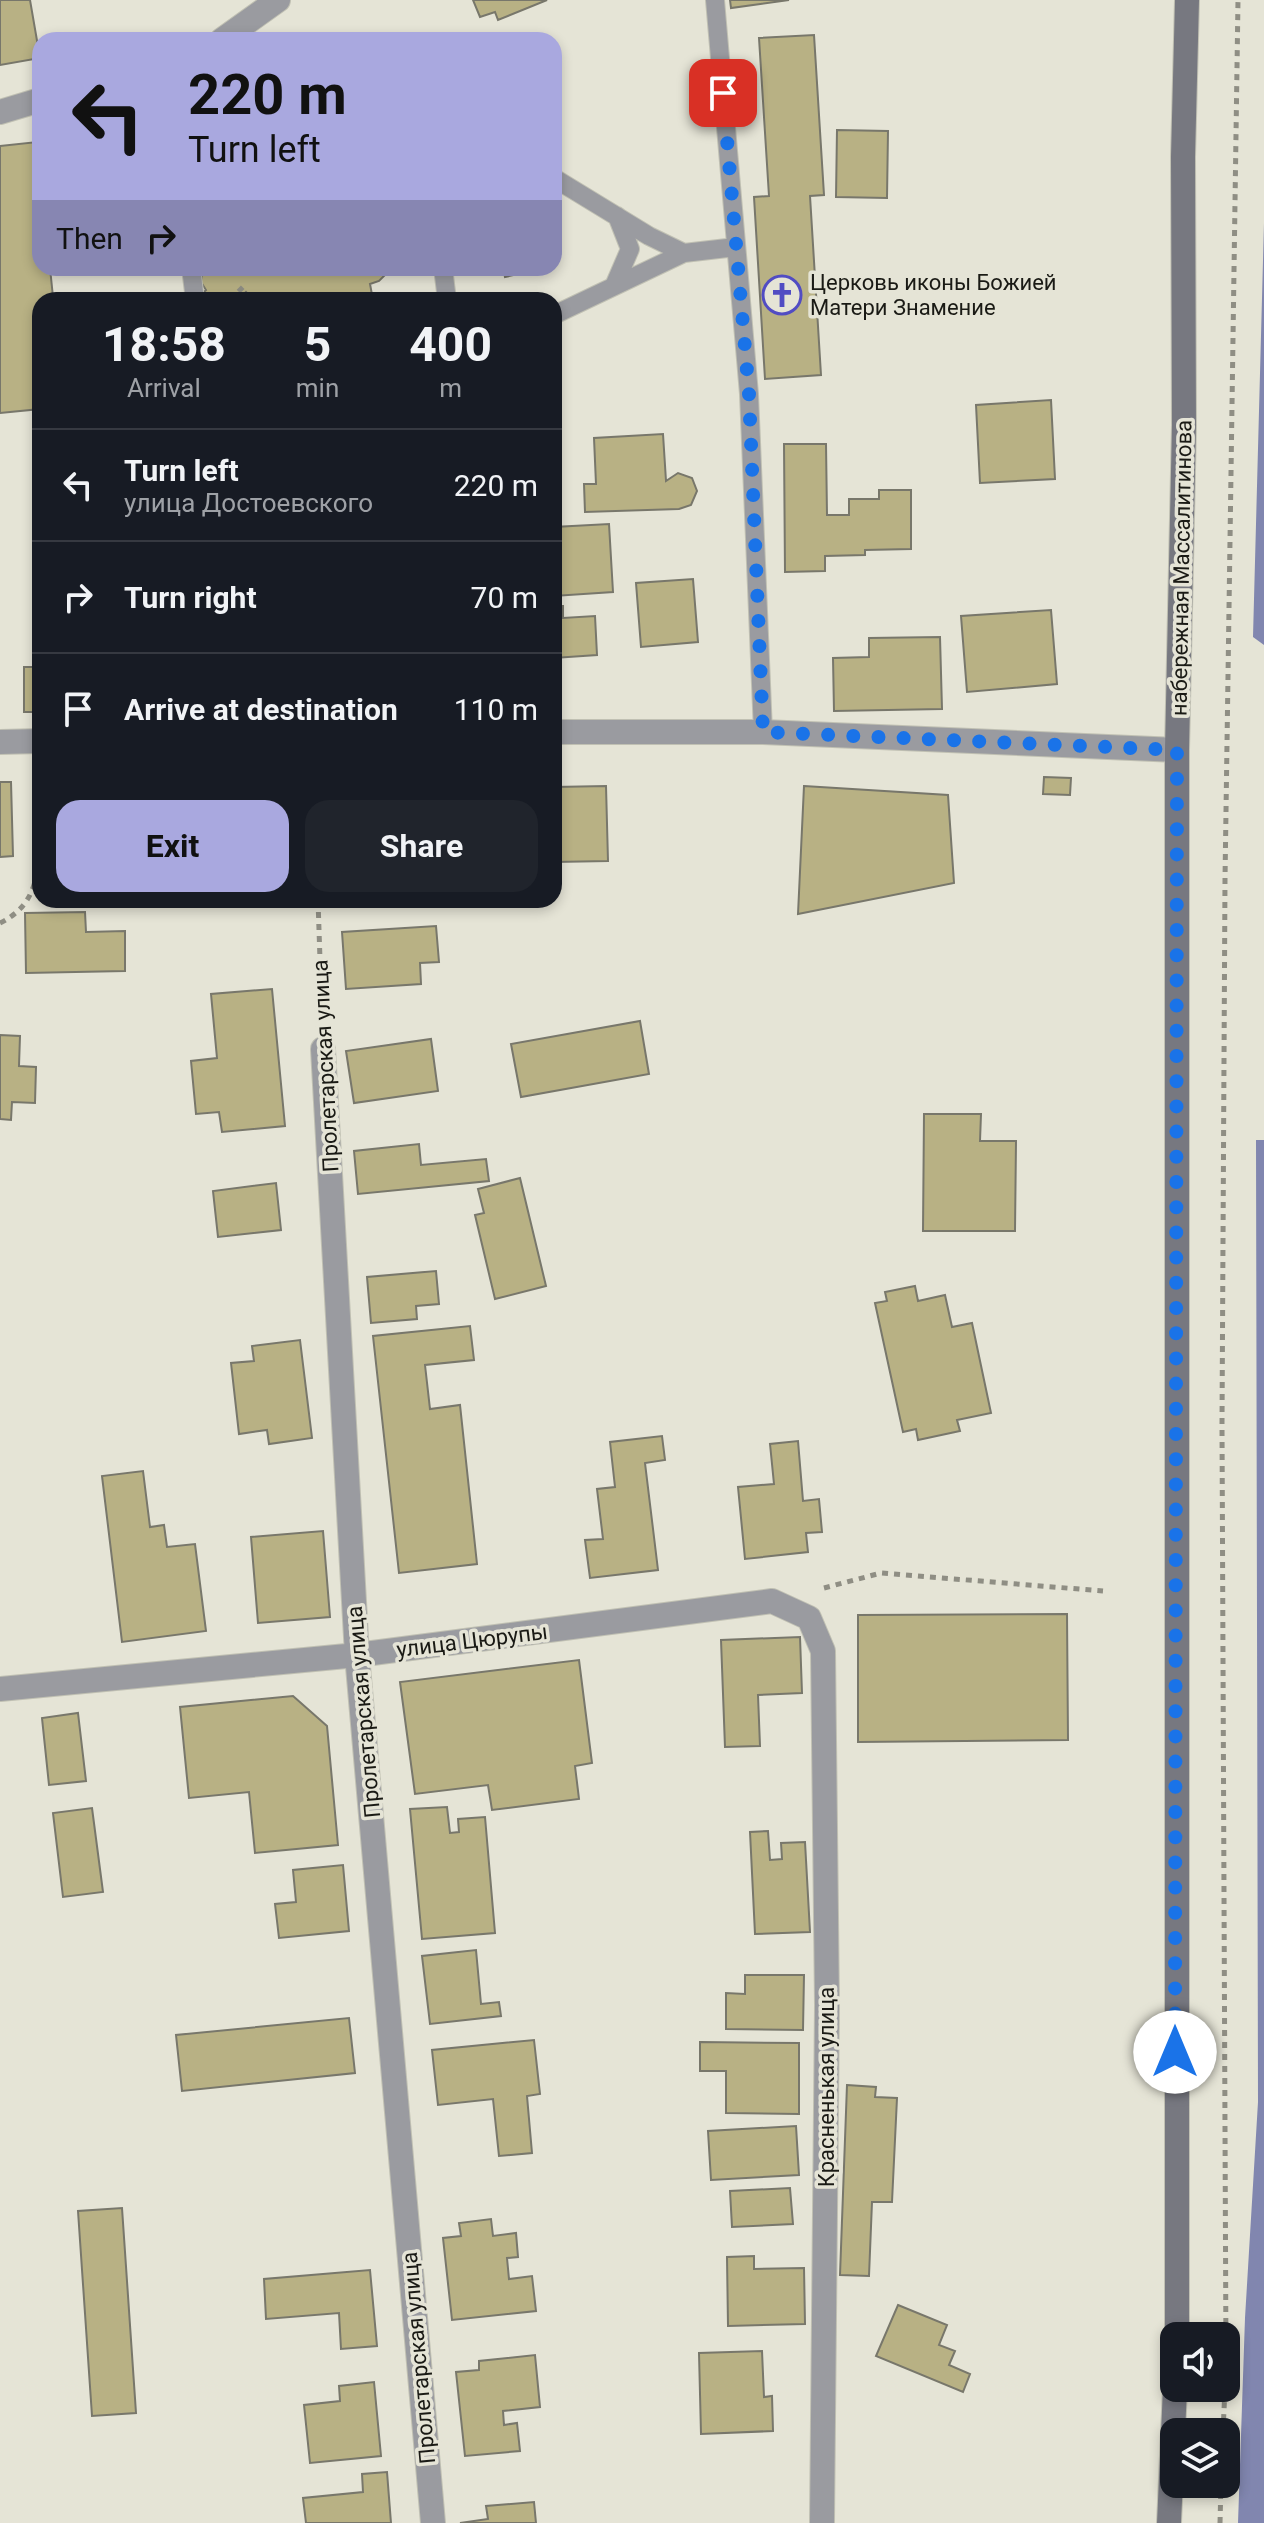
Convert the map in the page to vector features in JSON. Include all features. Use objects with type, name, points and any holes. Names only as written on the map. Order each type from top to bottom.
[{"type":"main road","name":"набережная Массалитинова","points":[[1177,2322],[1177,750],[1187,0]]},
{"type":"main road","points":[[1169,2523],[1174,2402]]},
{"type":"street","points":[[233,32],[278,0]]},
{"type":"street","points":[[6,111],[32,103]]},
{"type":"street","points":[[562,732],[763,732],[1177,750]]},
{"type":"street","points":[[0,742],[32,741]]},
{"type":"street","name":"Пролетарская улица","points":[[323,1049],[357,1655],[433,2523]]},
{"type":"street","name":"улица Цюрупы","points":[[0,1689],[357,1655],[772,1601]]},
{"type":"street","name":"Красненькая улица","points":[[772,1601],[809,1618],[823,1651],[827,2005],[822,2523]]},
{"type":"lane","points":[[715,0],[749,394],[763,732]]},
{"type":"lane","points":[[6,111],[32,110]]},
{"type":"lane","points":[[562,183],[684,253]]},
{"type":"lane","points":[[614,286],[630,249],[617,216]]},
{"type":"lane","points":[[562,311],[684,253],[736,247]]},
{"type":"path","points":[[1226,2322],[1222,1424],[1225,879],[1238,0]]},
{"type":"path","points":[[238,292],[243,287]]},
{"type":"path","points":[[0,923],[15,915],[32,893]]},
{"type":"path","name":"Пролетарская улица","points":[[318,908],[323,1049]]},
{"type":"path","points":[[772,1601],[881,1573],[1103,1591]]},
{"type":"path","points":[[1220,2523],[1221,2498]]},
{"type":"water","points":[[1264,223],[1264,645],[1253,637]]},
{"type":"water","points":[[1256,1140],[1264,1140],[1264,2523],[1238,2523],[1245,2318],[1258,2102]]},
{"type":"building","points":[[0,0],[30,0],[36,32],[32,32],[32,59],[0,65]]},
{"type":"building","points":[[473,0],[547,0],[498,20],[495,12],[480,17]]},
{"type":"building","points":[[730,0],[789,0],[731,8]]},
{"type":"building","points":[[814,35],[824,195],[810,196],[821,375],[765,379],[754,197],[769,196],[759,38]]},
{"type":"building","points":[[837,130],[888,131],[887,198],[836,197]]},
{"type":"building","points":[[32,143],[32,276],[51,276],[52,292],[32,292],[32,410],[0,413],[0,146]]},
{"type":"building","points":[[202,276],[384,276],[370,284],[372,292],[204,292],[206,290],[201,282]]},
{"type":"building","points":[[1051,400],[1055,479],[980,483],[976,405]]},
{"type":"building","points":[[663,434],[666,481],[678,473],[692,478],[697,491],[691,505],[679,509],[585,512],[584,484],[596,484],[594,438]]},
{"type":"building","points":[[784,444],[826,444],[827,515],[849,515],[849,499],[879,499],[879,490],[911,490],[911,549],[865,550],[865,555],[825,556],[825,571],[785,572]]},
{"type":"building","points":[[609,524],[613,592],[562,595],[562,527]]},
{"type":"building","points":[[693,579],[698,642],[641,647],[636,583]]},
{"type":"building","points":[[562,606],[563,618],[595,616],[597,655],[562,657]]},
{"type":"building","points":[[1051,610],[1057,684],[967,692],[961,616]]},
{"type":"building","points":[[940,637],[942,709],[834,711],[833,658],[869,657],[869,638]]},
{"type":"building","points":[[24,667],[32,667],[32,712],[24,712]]},
{"type":"building","points":[[1044,777],[1071,778],[1070,795],[1043,794]]},
{"type":"building","points":[[0,782],[11,782],[13,856],[0,857]]},
{"type":"building","points":[[606,786],[608,861],[562,862],[562,787]]},
{"type":"building","points":[[804,786],[948,795],[954,883],[798,914]]},
{"type":"building","points":[[85,912],[86,932],[125,931],[125,971],[26,973],[25,913]]},
{"type":"building","points":[[436,926],[439,962],[420,963],[421,984],[346,989],[342,932]]},
{"type":"building","points":[[272,989],[285,1126],[222,1132],[219,1112],[196,1114],[191,1061],[217,1058],[211,994]]},
{"type":"building","points":[[640,1021],[649,1074],[521,1097],[511,1044]]},
{"type":"building","points":[[0,1035],[20,1036],[19,1066],[36,1067],[35,1103],[12,1102],[11,1120],[0,1119]]},
{"type":"building","points":[[431,1039],[438,1091],[354,1103],[346,1051]]},
{"type":"building","points":[[924,1114],[981,1114],[980,1141],[1016,1141],[1015,1231],[923,1231]]},
{"type":"building","points":[[419,1144],[421,1165],[486,1159],[489,1181],[358,1194],[354,1151]]},
{"type":"building","points":[[520,1178],[546,1286],[495,1299],[475,1215],[484,1213],[478,1189]]},
{"type":"building","points":[[276,1183],[281,1230],[218,1237],[213,1191]]},
{"type":"building","points":[[436,1271],[439,1304],[416,1306],[417,1319],[371,1323],[367,1277]]},
{"type":"building","points":[[915,1286],[918,1301],[945,1295],[952,1327],[972,1323],[991,1413],[957,1420],[960,1431],[918,1440],[916,1429],[903,1432],[875,1303],[887,1301],[885,1292]]},
{"type":"building","points":[[470,1326],[474,1360],[425,1365],[430,1409],[460,1405],[477,1564],[399,1573],[373,1336]]},
{"type":"building","points":[[300,1340],[312,1438],[269,1444],[267,1430],[239,1434],[231,1363],[254,1361],[252,1346]]},
{"type":"building","points":[[662,1436],[665,1460],[645,1463],[658,1570],[590,1578],[585,1540],[603,1539],[597,1489],[615,1487],[610,1442]]},
{"type":"building","points":[[798,1441],[803,1501],[819,1499],[822,1532],[806,1533],[808,1552],[745,1559],[738,1487],[774,1484],[770,1444]]},
{"type":"building","points":[[143,1471],[150,1527],[164,1525],[167,1547],[195,1544],[206,1631],[122,1642],[102,1476]]},
{"type":"building","points":[[323,1531],[330,1617],[258,1623],[251,1537]]},
{"type":"building","points":[[1067,1614],[1068,1740],[858,1742],[858,1615]]},
{"type":"building","points":[[800,1637],[802,1693],[758,1695],[760,1746],[725,1747],[721,1640]]},
{"type":"building","points":[[579,1660],[592,1763],[575,1766],[579,1799],[492,1810],[488,1785],[415,1794],[400,1682]]},
{"type":"building","points":[[293,1696],[327,1726],[338,1845],[255,1853],[249,1792],[189,1798],[180,1707]]},
{"type":"building","points":[[78,1713],[86,1781],[49,1785],[42,1718]]},
{"type":"building","points":[[447,1807],[450,1833],[459,1832],[458,1819],[485,1817],[495,1933],[422,1939],[410,1809]]},
{"type":"building","points":[[92,1808],[103,1892],[63,1897],[53,1813]]},
{"type":"building","points":[[768,1831],[770,1860],[782,1859],[781,1843],[805,1842],[810,1932],[755,1934],[750,1832]]},
{"type":"building","points":[[343,1865],[349,1931],[279,1938],[275,1904],[296,1902],[293,1870]]},
{"type":"building","points":[[476,1950],[481,2004],[499,2002],[501,2016],[430,2024],[422,1956]]},
{"type":"building","points":[[745,1975],[804,1975],[803,2030],[726,2029],[726,1993],[745,1994]]},
{"type":"building","points":[[349,2018],[355,2073],[182,2091],[176,2035]]},
{"type":"building","points":[[534,2040],[540,2094],[527,2096],[532,2153],[499,2156],[493,2099],[438,2105],[432,2050]]},
{"type":"building","points":[[700,2042],[799,2043],[799,2114],[726,2113],[726,2071],[700,2071]]},
{"type":"building","points":[[847,2085],[876,2087],[875,2097],[897,2098],[892,2202],[872,2202],[869,2276],[840,2275]]},
{"type":"building","points":[[796,2126],[799,2175],[711,2180],[708,2131]]},
{"type":"building","points":[[790,2188],[793,2224],[732,2227],[730,2191]]},
{"type":"building","points":[[122,2208],[136,2413],[92,2416],[78,2211]]},
{"type":"building","points":[[491,2219],[493,2236],[516,2233],[518,2257],[507,2258],[509,2279],[532,2276],[536,2311],[452,2320],[443,2238],[461,2236],[459,2223]]},
{"type":"building","points":[[754,2256],[754,2269],[804,2268],[805,2324],[728,2326],[727,2257]]},
{"type":"building","points":[[370,2270],[377,2346],[341,2349],[339,2313],[266,2319],[264,2279]]},
{"type":"building","points":[[898,2305],[947,2325],[939,2345],[955,2351],[949,2365],[970,2374],[963,2392],[876,2356]]},
{"type":"building","points":[[762,2351],[764,2397],[772,2396],[773,2431],[701,2434],[699,2353]]},
{"type":"building","points":[[535,2355],[540,2407],[503,2411],[504,2425],[517,2423],[520,2451],[465,2456],[456,2372],[479,2370],[479,2361]]},
{"type":"building","points":[[374,2382],[381,2456],[310,2463],[304,2405],[340,2401],[339,2386]]},
{"type":"building","points":[[387,2472],[391,2523],[306,2523],[303,2498],[363,2492],[362,2474]]},
{"type":"building","points":[[534,2502],[536,2523],[460,2523],[488,2519],[486,2506]]},
{"type":"place","name":"Церковь иконы Божией Матери Знамение","points":[[782,295]]},
{"type":"route","points":[[723,93],[749,394],[763,732],[1177,750],[1175,2052]]}]
